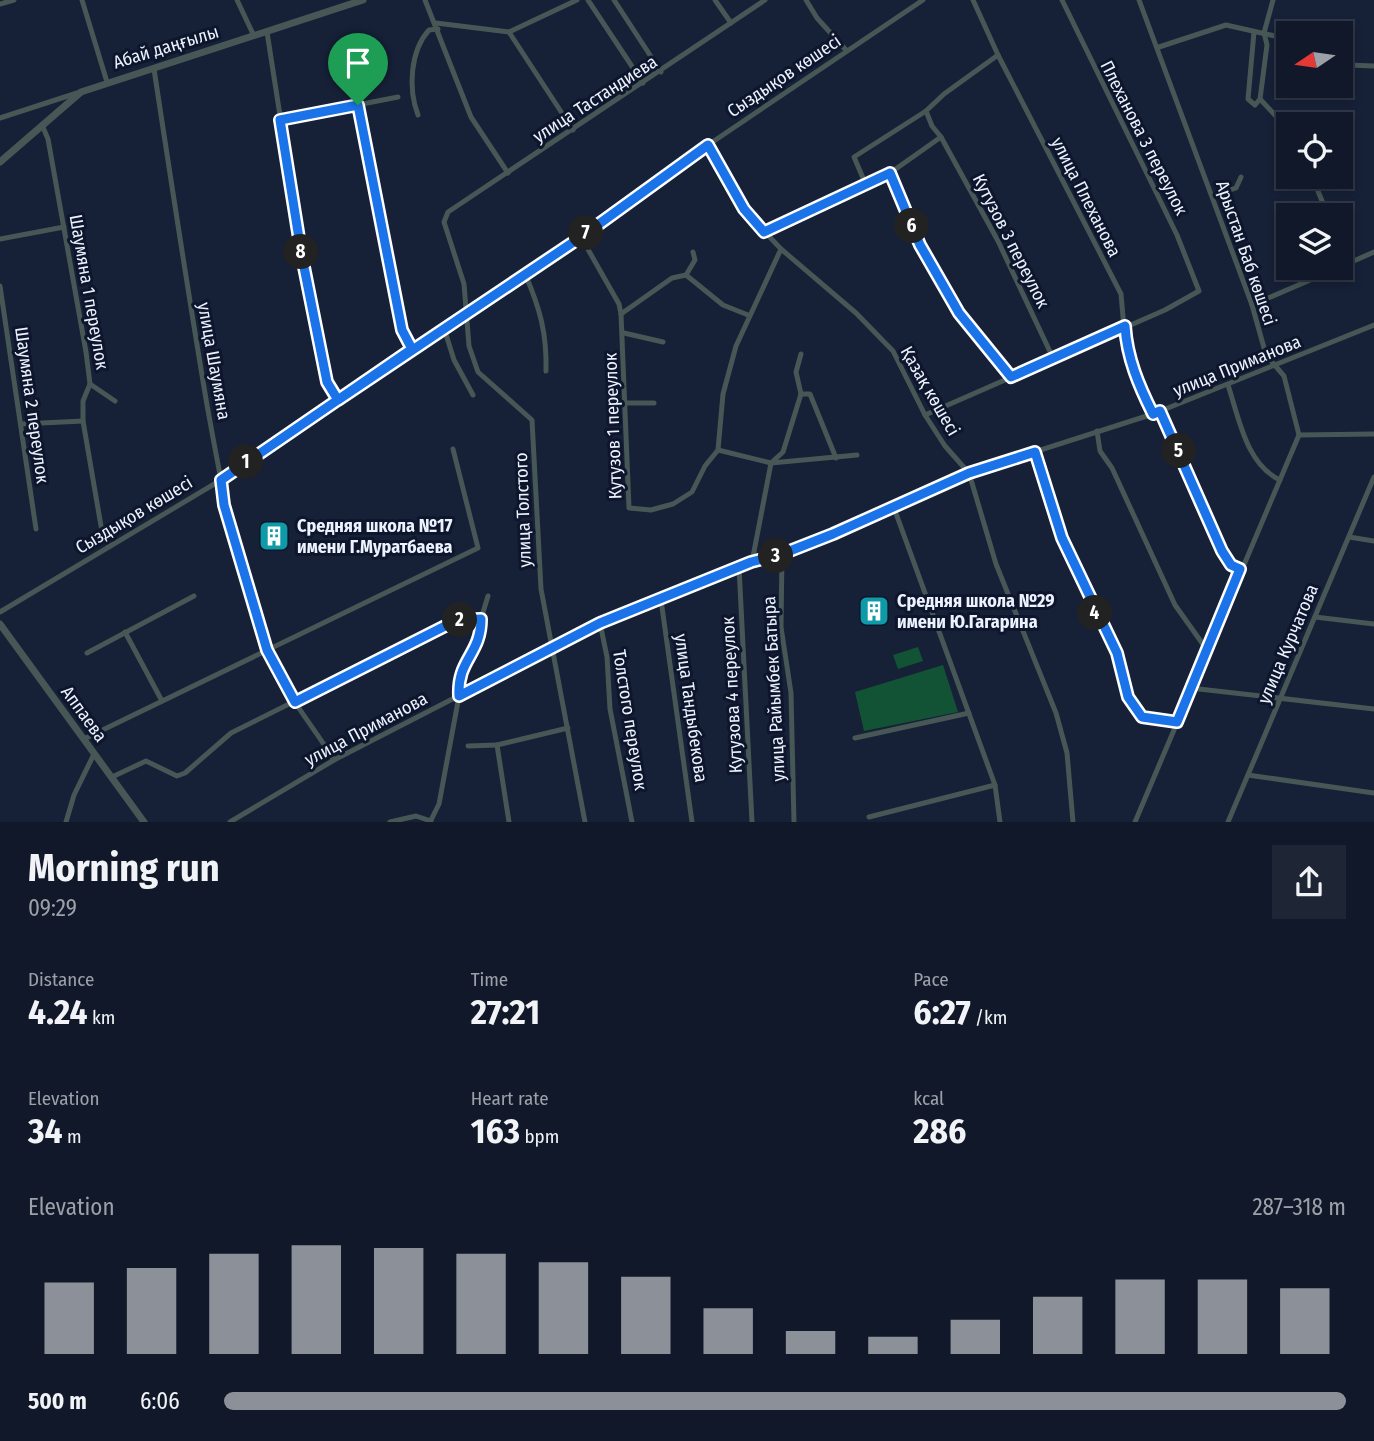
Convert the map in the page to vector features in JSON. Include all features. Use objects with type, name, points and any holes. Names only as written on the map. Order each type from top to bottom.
[{"type":"street","points":[[0,4],[14,0]]},
{"type":"street","points":[[82,0],[107,82]]},
{"type":"street","points":[[237,0],[254,36]]},
{"type":"street","name":"Абай даңғылы","points":[[0,162],[81,92],[363,0]]},
{"type":"street","points":[[425,0],[471,117],[508,173]]},
{"type":"street","points":[[418,115],[412,99],[413,67],[419,40],[429,30],[437,26],[509,32],[577,0]]},
{"type":"street","points":[[587,0],[643,83]]},
{"type":"street","points":[[614,0],[662,72]]},
{"type":"street","points":[[715,0],[731,23]]},
{"type":"street","name":"улица Тастандиева","points":[[444,222],[447,212],[662,72],[765,0]]},
{"type":"street","points":[[806,0],[817,18],[846,50]]},
{"type":"street","name":"Сыздықов көшесі","points":[[0,612],[221,480],[581,237],[708,145],[923,0]]},
{"type":"street","name":"улица Плеханова","points":[[974,0],[998,55],[1121,294],[1126,351],[1153,414]]},
{"type":"street","name":"Плеханова 3 переулок","points":[[1062,0],[1177,234],[1199,291],[1125,326]]},
{"type":"street","name":"Арыстан Баб көшесі","points":[[1139,0],[1159,47],[1252,305],[1266,355],[1284,376],[1299,435]]},
{"type":"street","points":[[1254,32],[1248,100],[1255,105],[1260,99],[1267,45],[1264,33],[1273,0]]},
{"type":"street","points":[[1159,47],[1226,25],[1276,36]]},
{"type":"street","points":[[267,32],[302,257],[327,382],[338,400]]},
{"type":"street","points":[[509,32],[573,130]]},
{"type":"street","points":[[866,185],[854,158],[926,111],[944,94],[998,55]]},
{"type":"street","points":[[1353,65],[1374,66]]},
{"type":"street","name":"улица Шаумяна","points":[[154,69],[185,279],[224,505],[267,650],[295,702],[302,708],[334,760]]},
{"type":"street","points":[[0,118],[81,92]]},
{"type":"street","points":[[280,120],[398,97]]},
{"type":"street","points":[[1260,99],[1276,116]]},
{"type":"street","points":[[358,105],[402,330],[412,349]]},
{"type":"street","name":"Кутузов 3 переулок","points":[[926,111],[932,127],[941,137],[998,241],[1053,358]]},
{"type":"street","name":"Шаумяна 1 переулок","points":[[42,125],[48,139],[90,384],[83,401],[83,421],[101,526],[109,545]]},
{"type":"street","points":[[764,232],[890,173],[941,137]]},
{"type":"street","name":"Қазақ көшесі","points":[[708,145],[744,209],[764,232],[856,313],[893,351],[925,415],[945,446],[969,473],[996,564],[1056,713],[1067,753],[1073,821]]},
{"type":"street","points":[[890,173],[920,245],[959,313],[1011,377]]},
{"type":"street","points":[[1212,196],[1236,188],[1241,177]]},
{"type":"street","name":"улица Толстого","points":[[444,222],[464,284],[469,346],[478,372],[532,420],[541,589],[585,821]]},
{"type":"street","points":[[0,239],[64,228]]},
{"type":"street","name":"Кутузов 1 переулок","points":[[581,237],[619,304],[621,314],[624,333],[629,508],[651,510],[692,492],[705,466],[718,450],[723,394],[736,346],[748,314],[781,248]]},
{"type":"street","points":[[621,314],[672,278],[686,275],[695,260],[693,252]]},
{"type":"street","points":[[1353,262],[1374,252]]},
{"type":"street","points":[[525,274],[542,311],[547,341],[546,371]]},
{"type":"street","points":[[686,275],[723,304],[748,314]]},
{"type":"street","points":[[1252,305],[1309,280]]},
{"type":"street","name":"Шаумяна 2 переулок","points":[[0,286],[36,529]]},
{"type":"street","name":"улица Приманова","points":[[230,821],[334,760],[600,623],[751,562],[782,554],[894,508],[969,473],[1153,414],[1374,325]]},
{"type":"street","points":[[925,415],[1125,326]]},
{"type":"street","points":[[444,328],[454,360],[473,395]]},
{"type":"street","points":[[624,333],[663,342]]},
{"type":"street","points":[[751,562],[771,463],[783,452],[801,394],[796,372],[800,354]]},
{"type":"street","points":[[90,384],[116,401]]},
{"type":"street","points":[[1228,385],[1254,456],[1265,473],[1280,480]]},
{"type":"street","points":[[801,394],[810,394],[817,404],[836,458]]},
{"type":"street","points":[[624,403],[654,403]]},
{"type":"street","points":[[1160,411],[1222,551],[1231,565],[1240,569]]},
{"type":"street","points":[[21,424],[83,421]]},
{"type":"street","points":[[1097,431],[1100,451],[1112,468],[1175,605],[1207,650]]},
{"type":"street","points":[[1135,821],[1299,435],[1374,434]]},
{"type":"street","points":[[84,739],[478,548],[453,449]]},
{"type":"street","points":[[718,450],[771,463],[857,455]]},
{"type":"street","points":[[1035,452],[1062,538],[1117,653],[1128,697],[1142,717],[1177,722]]},
{"type":"street","name":"улица Курчатова","points":[[1228,821],[1374,477]]},
{"type":"street","points":[[894,508],[995,785],[1000,821]]},
{"type":"street","points":[[1349,537],[1374,541]]},
{"type":"street","name":"улица Райымбек Батыра","points":[[782,554],[781,627],[791,693],[794,821]]},
{"type":"street","name":"Кутузова 4 переулок","points":[[739,567],[752,821]]},
{"type":"street","points":[[88,653],[194,596]]},
{"type":"street","points":[[390,821],[416,816],[431,821],[439,804],[459,696],[458,675],[481,638],[481,619],[488,596]]},
{"type":"street","name":"улица Тандыбекова","points":[[661,600],[692,821]]},
{"type":"street","points":[[1315,617],[1374,624]]},
{"type":"street","points":[[112,777],[146,761],[177,776],[185,773],[231,733],[457,620],[481,619]]},
{"type":"street","name":"Толстого переулок","points":[[600,623],[607,657],[610,709],[632,821]]},
{"type":"street","name":"Аппаева","points":[[0,624],[144,821]]},
{"type":"street","points":[[125,632],[162,701]]},
{"type":"street","points":[[1191,688],[1374,709]]},
{"type":"street","points":[[855,738],[970,713]]},
{"type":"street","points":[[468,746],[498,746],[568,728]]},
{"type":"street","points":[[498,746],[509,821]]},
{"type":"street","points":[[66,821],[74,795],[94,754]]},
{"type":"street","points":[[1248,775],[1374,793]]},
{"type":"street","points":[[869,817],[995,785]]},
{"type":"green space","points":[[918,647],[923,661],[898,669],[893,655]]},
{"type":"green space","points":[[943,665],[958,712],[864,731],[855,692]]},
{"type":"place","name":"Средняя школа №17 имени Г.Муратбаева","points":[[274,536]]},
{"type":"place","name":"Средняя школа №29 имени Ю.Гагарина","points":[[874,611]]},
{"type":"route","points":[[358,105],[280,120],[302,257],[327,382],[338,400],[581,237],[708,145],[734,194],[764,232],[890,173],[920,245],[959,313],[1011,377],[1125,326],[1126,351],[1146,400],[1153,414],[1160,411],[1222,551],[1231,565],[1240,569],[1177,722],[1142,717],[1132,705],[1117,653],[1097,617],[1062,538],[1035,452],[969,473],[833,534],[782,554],[751,562],[748,566],[739,567],[600,623],[459,696],[458,675],[481,638],[481,619],[457,620],[295,702],[285,688],[267,650],[220,489],[221,480],[338,400],[412,349],[402,330],[358,105]]}]
